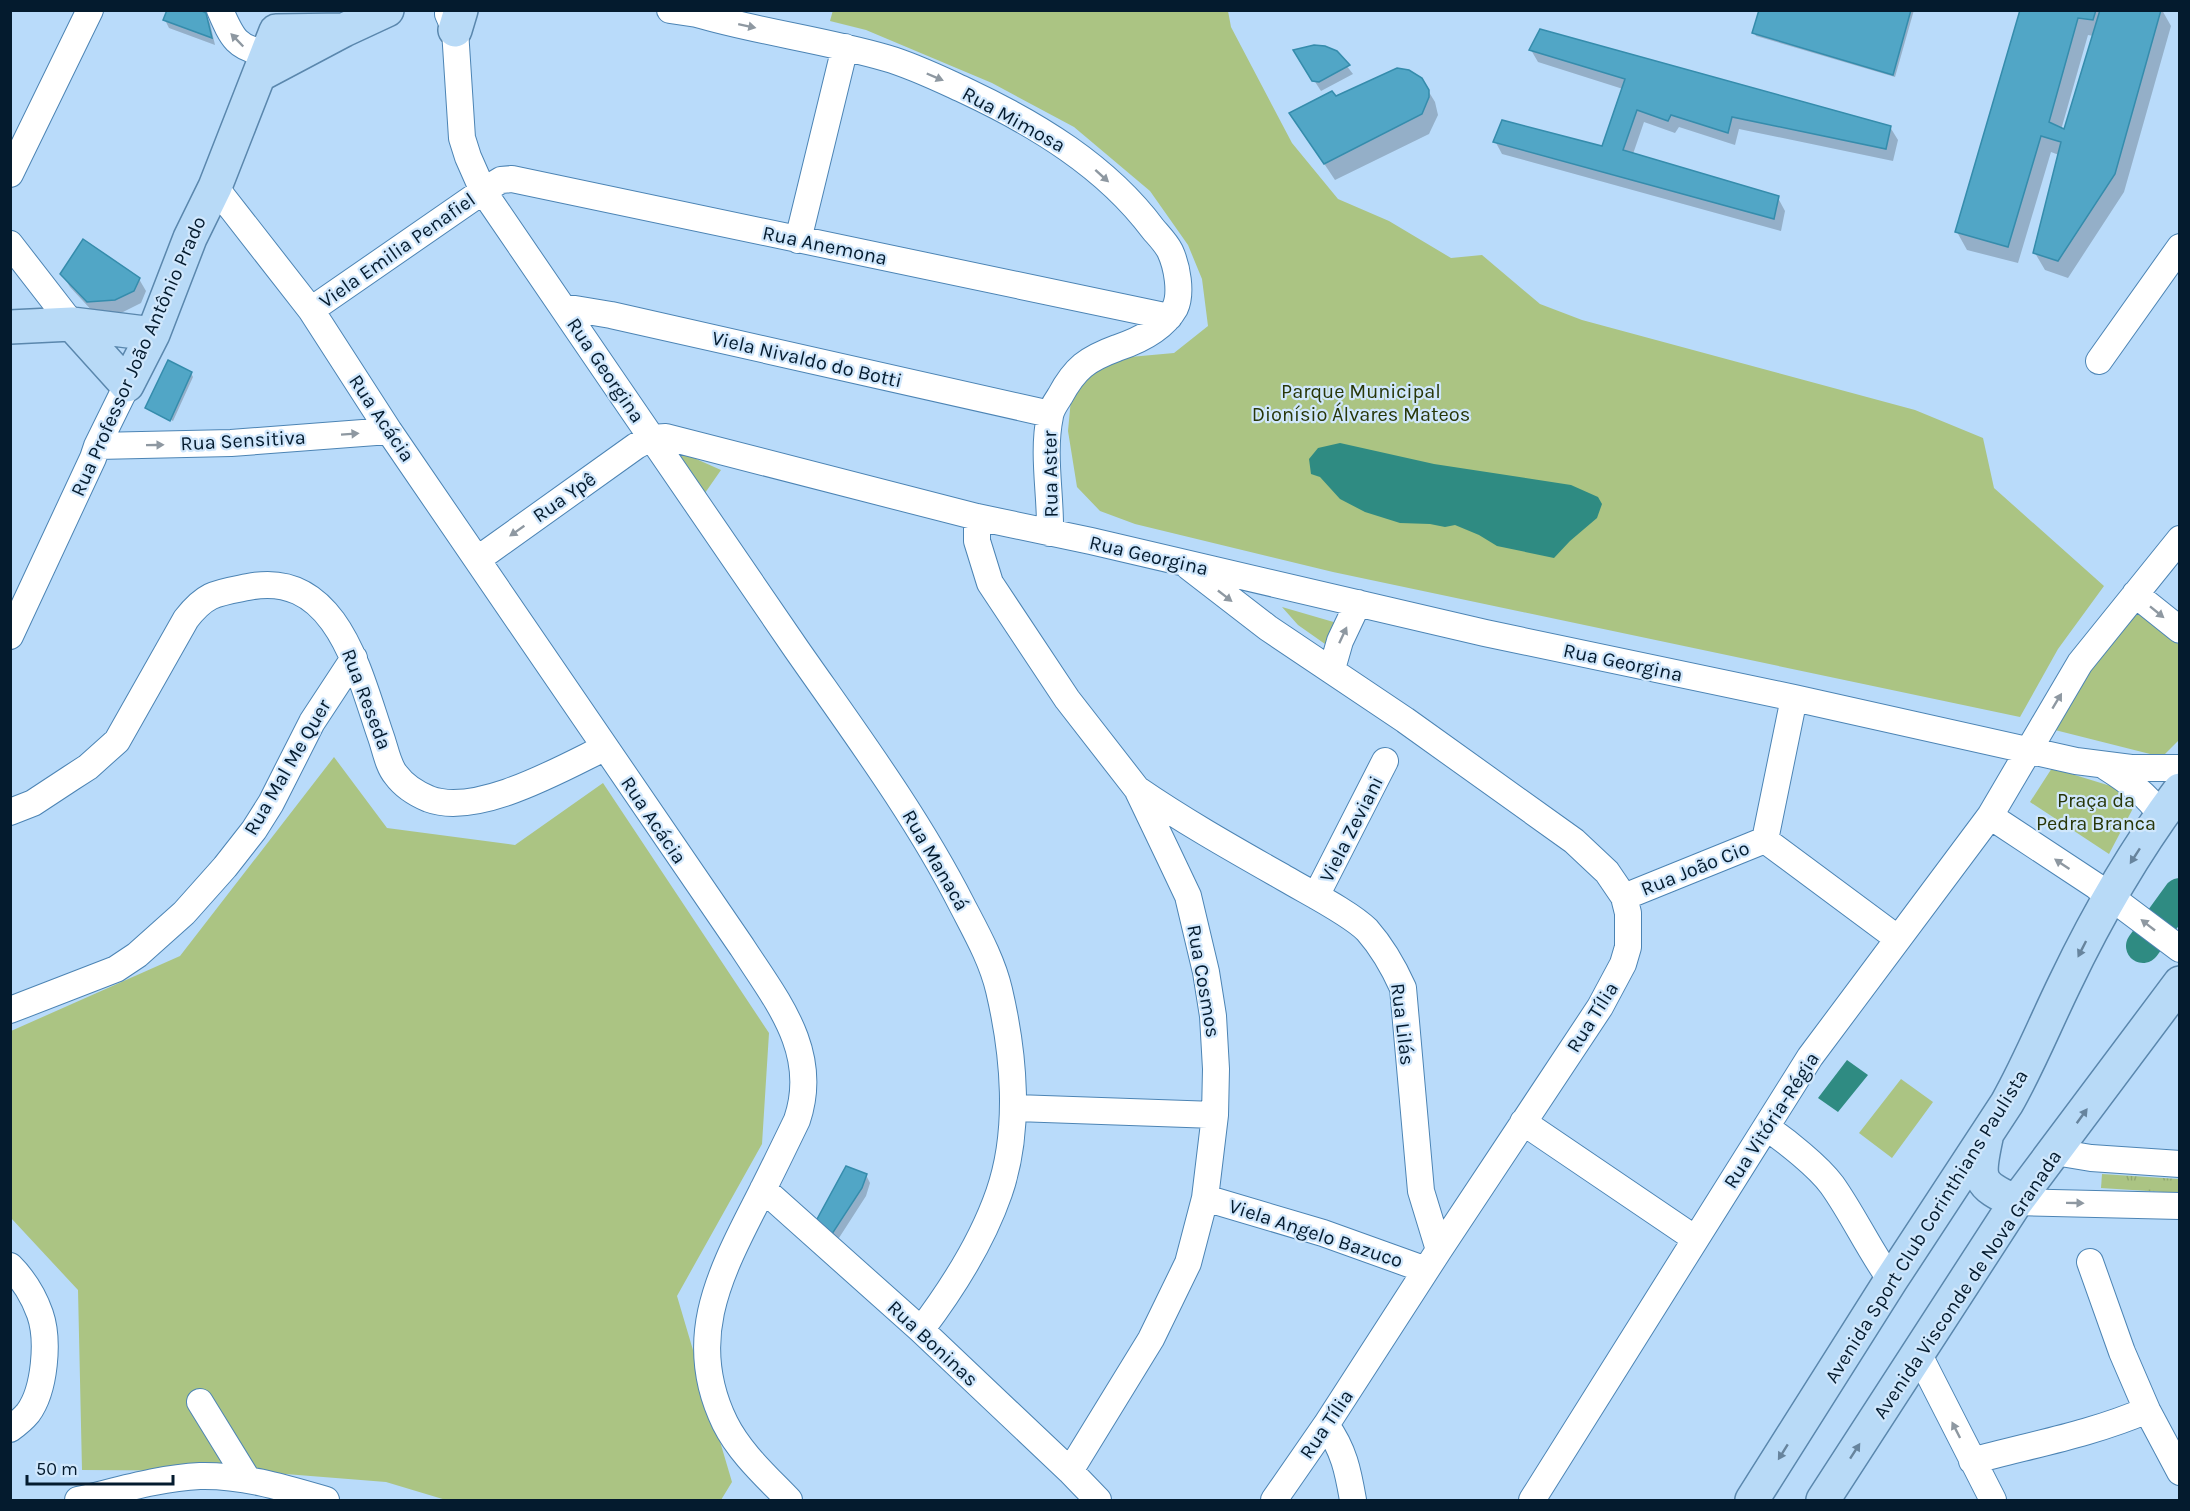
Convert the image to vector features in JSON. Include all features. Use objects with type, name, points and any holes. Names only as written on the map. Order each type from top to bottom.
[{"type":"main road","points":[[272,42],[345,30],[387,10]]},
{"type":"main road","points":[[272,42],[345,30]]},
{"type":"main road","name":"Rua Professor João Antônio Prado","points":[[128,386],[153,334],[190,238],[215,187],[272,42]]},
{"type":"main road","points":[[10,327],[72,324],[153,334]]},
{"type":"main road","points":[[72,324],[128,386]]},
{"type":"main road","name":"Avenida Sport Club Corinthians Paulista","points":[[1752,1500],[1891,1280],[1987,1137],[2023,1074],[2068,975],[2170,803]]},
{"type":"main road","name":"Avenida Visconde de Nova Granada","points":[[1823,1500],[2016,1202],[2180,983]]},
{"type":"main road","points":[[1987,1137],[1981,1162],[1982,1179],[1997,1193],[2016,1202]]},
{"type":"street","points":[[10,174],[90,10]]},
{"type":"street","points":[[220,10],[232,37],[251,51],[272,42]]},
{"type":"street","name":"Rua Georgina","points":[[427,10],[454,17],[462,138],[483,191],[651,438],[666,437],[687,441],[977,517],[1475,631],[1794,698],[2028,752],[2131,768],[2180,768]]},
{"type":"street","name":"Rua Mimosa","points":[[670,10],[845,47],[918,70],[1002,108],[1054,138],[1096,171],[1140,211],[1170,252],[1180,290],[1175,307],[1152,332],[1134,342],[1095,356],[1084,363],[1065,387],[1050,414]]},
{"type":"street","points":[[798,240],[845,47]]},
{"type":"street","name":"Rua Anemona","points":[[483,191],[501,180],[524,181],[1169,316]]},
{"type":"street","name":"Rua Acácia","points":[[215,187],[311,310],[389,431],[742,947],[793,1027],[801,1056],[803,1101],[797,1120],[730,1253],[710,1311],[706,1338],[714,1396],[726,1424],[742,1450],[789,1500]]},
{"type":"street","name":"Viela Emilia Penafiel","points":[[311,310],[483,191]]},
{"type":"street","points":[[10,244],[72,324]]},
{"type":"street","points":[[2098,361],[2180,247]]},
{"type":"street","name":"Viela Nivaldo do Botti","points":[[563,307],[611,315],[1050,414]]},
{"type":"street","name":"Rua Professor João Antônio Prado","points":[[10,636],[97,446],[128,386]]},
{"type":"street","name":"Rua Aster","points":[[1050,414],[1047,460],[1050,533]]},
{"type":"street","name":"Rua Sensitiva","points":[[97,446],[231,443],[389,431]]},
{"type":"street","name":"Rua Ypê","points":[[478,559],[636,446],[651,438]]},
{"type":"street","name":"Rua Manacá","points":[[651,438],[910,814],[949,880],[992,967],[999,990],[1011,1066],[1013,1108],[1011,1142],[999,1194],[981,1233],[948,1293],[921,1330]]},
{"type":"street","name":"Rua Cosmos","points":[[977,517],[977,541],[990,583],[1067,699],[1137,789],[1188,896],[1206,972],[1213,1016],[1216,1069],[1215,1115],[1205,1198],[1188,1263],[1151,1339],[1071,1471]]},
{"type":"street","name":"Rua Vitória-Régia","points":[[1532,1500],[1694,1238],[1810,1057],[1990,816],[2079,663],[2180,539]]},
{"type":"street","name":"Rua Tília","points":[[1184,563],[1268,627],[1511,794],[1574,841],[1601,866],[1624,897],[1628,913],[1628,947],[1623,964],[1600,1007],[1432,1260],[1326,1425],[1274,1500]]},
{"type":"street","points":[[1267,582],[1265,614],[1268,627]]},
{"type":"street","name":"Rua Reseda","points":[[10,812],[33,803],[79,772],[117,741],[196,605],[207,596],[255,585],[274,585],[297,591],[317,602],[332,619],[354,658],[395,774],[412,790],[430,799],[451,804],[472,802],[500,794],[555,772],[604,748]]},
{"type":"street","points":[[2135,594],[2180,630]]},
{"type":"street","points":[[1332,669],[1340,641],[1358,603]]},
{"type":"street","name":"Rua Mal Me Quer","points":[[10,1010],[116,969],[137,955],[184,914],[254,830],[271,803],[312,722],[354,658]]},
{"type":"street","name":"Rua João Cio","points":[[1624,897],[1766,840],[1794,698]]},
{"type":"street","name":"Viela Zeviani","points":[[1316,896],[1385,761]]},
{"type":"street","name":"Rua Georgina","points":[[2103,765],[2130,782],[2151,801],[2170,803]]},
{"type":"street","name":"Rua Lilás","points":[[1137,789],[1182,819],[1316,896],[1366,930],[1396,972],[1403,988],[1421,1191],[1432,1260]]},
{"type":"street","points":[[1990,816],[2113,900],[2180,950]]},
{"type":"street","points":[[1766,840],[1897,938]]},
{"type":"street","points":[[1013,1108],[1215,1115]]},
{"type":"street","points":[[1523,1122],[1694,1238]]},
{"type":"street","points":[[1767,1127],[1788,1142],[1832,1184],[1876,1260],[1891,1280]]},
{"type":"street","points":[[2055,1152],[2091,1158],[2180,1164]]},
{"type":"street","name":"Rua Boninas","points":[[763,1189],[921,1330],[1071,1471],[1098,1500]]},
{"type":"street","name":"Viela Angelo Bazuco","points":[[1205,1198],[1323,1233],[1432,1260]]},
{"type":"street","points":[[2016,1202],[2180,1206]]},
{"type":"street","points":[[2090,1262],[2122,1352],[2147,1410],[2180,1472]]},
{"type":"street","points":[[10,1266],[27,1287],[40,1315],[45,1353],[34,1403],[28,1413],[10,1429]]},
{"type":"street","points":[[1918,1353],[1993,1500]]},
{"type":"street","points":[[200,1402],[248,1480]]},
{"type":"street","points":[[1972,1461],[2082,1432],[2147,1410]]},
{"type":"street","points":[[1326,1425],[1338,1441],[1346,1462],[1353,1500]]},
{"type":"street","points":[[78,1500],[152,1483],[200,1476],[248,1480],[326,1500]]},
{"type":"green space","name":"Parque Municipal Dionísio Álvares Mateos","points":[[833,10],[1228,11],[1231,27],[1292,143],[1338,199],[1389,221],[1451,258],[1482,255],[1540,304],[1582,320],[1915,410],[1983,438],[1994,488],[2104,586],[2058,649],[2020,717],[1333,572],[1135,524],[1100,511],[1077,487],[1068,431],[1072,388],[1097,363],[1174,353],[1208,326],[1202,279],[1188,245],[1150,191],[1074,127],[992,83],[866,30],[830,21]]},
{"type":"green space","points":[[676,450],[721,470],[705,493]]},
{"type":"green space","points":[[1282,607],[1337,623],[1325,644],[1298,625]]},
{"type":"green space","points":[[2135,610],[2179,645],[2179,740],[2162,757],[2047,728]]},
{"type":"green space","points":[[334,757],[387,828],[515,845],[603,783],[769,1033],[762,1144],[677,1296],[732,1482],[721,1500],[446,1500],[386,1482],[247,1471],[82,1470],[78,1290],[11,1218],[11,1031],[180,956]]},
{"type":"green space","name":"Praça da Pedra Branca","points":[[2052,768],[2140,795],[2109,854],[2030,802]]},
{"type":"green space","points":[[1901,1079],[1933,1102],[1892,1158],[1859,1133]]},
{"type":"green space","points":[[2102,1174],[2179,1179],[2179,1193],[2101,1188]]},
{"type":"shaded area","points":[[1340,443],[1434,464],[1571,485],[1598,497],[1602,504],[1597,518],[1554,558],[1497,546],[1455,525],[1445,527],[1400,523],[1365,512],[1340,499],[1320,477],[1311,474],[1309,459],[1318,448]]},
{"type":"shaded area","points":[[1847,1060],[1868,1075],[1838,1112],[1818,1098]]},
{"type":"building","points":[[167,10],[200,10],[206,13],[212,38],[163,20]]},
{"type":"building","points":[[1759,10],[1911,10],[1893,75],[1752,33]]},
{"type":"building","points":[[2020,10],[2096,10],[2093,20],[2078,18],[2049,122],[2064,129],[2100,10],[2161,10],[2115,174],[2058,261],[2033,253],[2061,142],[2041,136],[2008,247],[1955,232]]},
{"type":"building","points":[[1540,29],[1891,126],[1886,149],[1732,117],[1728,133],[1671,115],[1668,121],[1637,110],[1623,150],[1779,196],[1774,219],[1493,142],[1502,120],[1602,146],[1625,79],[1529,50]]},
{"type":"building","points":[[1314,45],[1325,46],[1337,51],[1350,65],[1319,82],[1312,81],[1293,50]]},
{"type":"building","points":[[1397,68],[1409,70],[1422,78],[1429,90],[1429,97],[1422,114],[1324,164],[1289,113],[1332,91],[1336,96]]},
{"type":"building","points":[[83,239],[140,278],[134,291],[115,300],[87,302],[60,274]]},
{"type":"building","points":[[168,360],[192,372],[170,421],[145,408]]},
{"type":"building","points":[[846,1166],[867,1174],[862,1188],[832,1234],[816,1221]]},
{"type":"waterway","points":[[2143,946],[2180,895]]}]
